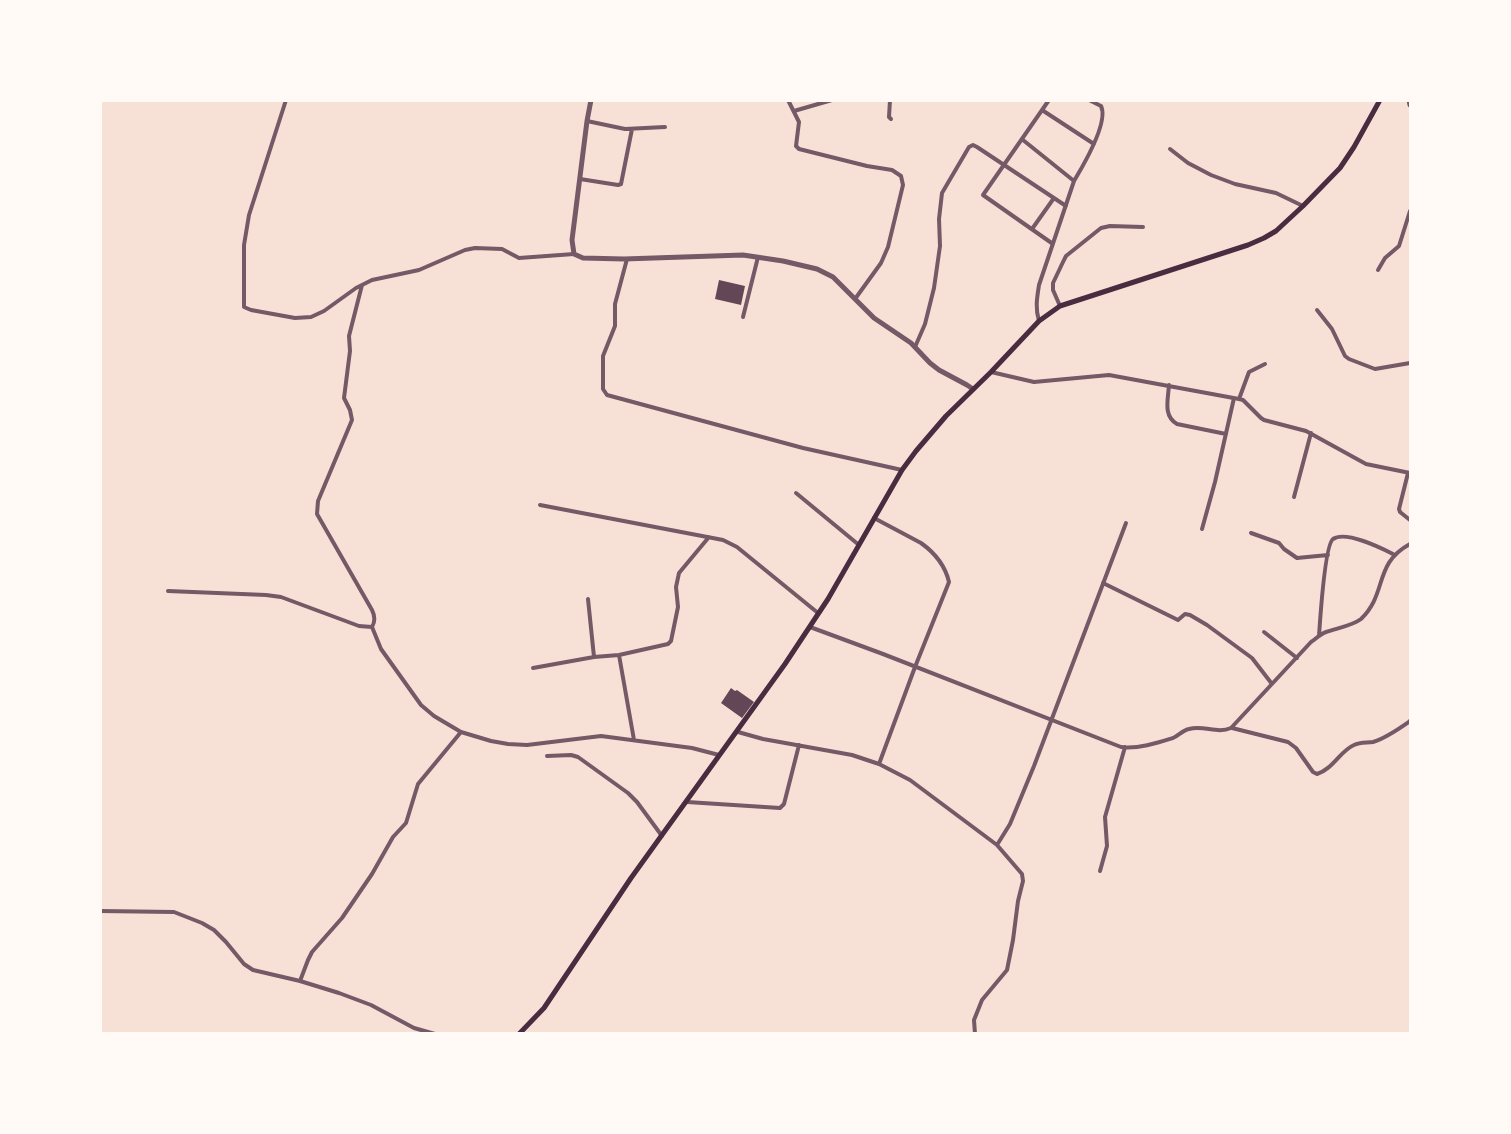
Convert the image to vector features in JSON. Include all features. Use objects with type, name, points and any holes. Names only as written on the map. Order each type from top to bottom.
[{"type":"main road","points":[[519,1034],[544,1008],[624,888],[738,732],[819,614],[902,471],[946,416],[1039,321],[1060,306],[1264,238],[1276,231],[1340,168],[1380,100]]},
{"type":"street","points":[[286,100],[249,215],[244,245],[244,307],[304,319],[324,311],[356,288],[372,280],[419,270],[475,248],[502,249],[519,258],[574,254],[583,258],[720,255],[758,257],[809,266],[825,273],[842,285],[874,318],[901,335],[930,363],[973,389]]},
{"type":"street","points":[[574,254],[572,240],[591,100]]},
{"type":"street","points":[[788,100],[799,122],[796,146],[799,149],[892,170],[901,176],[903,185],[888,247],[881,263],[855,299]]},
{"type":"street","points":[[794,111],[832,100]]},
{"type":"street","points":[[890,100],[889,117],[891,119]]},
{"type":"street","points":[[1049,100],[983,195],[1053,244]]},
{"type":"street","points":[[1039,321],[1036,301],[1039,285],[1074,181],[1094,144],[1104,115],[1101,106],[1089,100]]},
{"type":"street","points":[[1409,100],[1410,105]]},
{"type":"street","points":[[1042,110],[1094,144]]},
{"type":"street","points":[[587,121],[632,129],[665,127]]},
{"type":"street","points":[[579,178],[621,184],[632,129]]},
{"type":"street","points":[[1023,140],[1074,181]]},
{"type":"street","points":[[915,348],[925,324],[934,288],[940,246],[941,198],[944,189],[971,146],[977,147],[1066,206]]},
{"type":"street","points":[[1170,149],[1188,163],[1211,175],[1235,184],[1276,193],[1303,206]]},
{"type":"street","points":[[1032,229],[1054,198]]},
{"type":"street","points":[[1378,270],[1384,258],[1399,246],[1410,211]]},
{"type":"street","points":[[1060,306],[1053,290],[1053,283],[1066,256],[1101,228],[1110,226],[1143,228]]},
{"type":"street","points":[[743,317],[758,257]]},
{"type":"street","points":[[627,258],[615,304],[615,326],[603,356],[603,389],[607,395],[803,448],[902,471]]},
{"type":"street","points":[[362,285],[349,336],[350,351],[344,398],[351,410],[352,420],[318,501],[317,514],[372,610],[374,615],[372,627],[381,648],[421,705],[453,729],[508,744],[527,745],[601,736],[693,748],[720,755]]},
{"type":"street","points":[[1317,310],[1332,329],[1349,359],[1375,369],[1410,363]]},
{"type":"street","points":[[1202,529],[1236,398],[1249,372],[1265,364]]},
{"type":"street","points":[[991,372],[1034,382],[1109,375],[1243,400],[1261,418],[1311,433],[1366,464],[1409,473],[1399,509],[1410,520]]},
{"type":"street","points":[[1169,386],[1167,412],[1170,420],[1177,424],[1226,434]]},
{"type":"street","points":[[1294,497],[1311,433]]},
{"type":"street","points":[[796,493],[859,545]]},
{"type":"street","points":[[540,505],[723,540],[737,547],[819,614]]},
{"type":"street","points":[[874,518],[928,548],[947,574],[949,585],[915,667],[879,764]]},
{"type":"street","points":[[997,845],[1010,824],[1053,720],[1126,523]]},
{"type":"street","points":[[1251,533],[1279,543],[1297,558],[1328,555]]},
{"type":"street","points":[[533,668],[619,655],[669,643],[678,607],[676,587],[679,573],[709,537]]},
{"type":"street","points":[[1318,636],[1328,555],[1333,539],[1340,537],[1369,542],[1395,555]]},
{"type":"street","points":[[1231,728],[1318,636],[1359,621],[1376,599],[1386,566],[1395,555],[1410,544]]},
{"type":"street","points":[[1103,583],[1178,620],[1185,614],[1207,625],[1252,658],[1272,684]]},
{"type":"street","points":[[168,591],[281,597],[359,626],[372,627]]},
{"type":"street","points":[[588,599],[594,657]]},
{"type":"street","points":[[810,627],[1125,747],[1136,747],[1175,737],[1190,728],[1219,731],[1231,728],[1288,742],[1296,748],[1317,774],[1324,772],[1355,744],[1373,742],[1410,721]]},
{"type":"street","points":[[1264,632],[1296,658]]},
{"type":"street","points":[[619,655],[634,740]]},
{"type":"street","points":[[300,981],[312,952],[342,918],[372,874],[393,837],[406,822],[418,784],[461,732]]},
{"type":"street","points":[[738,732],[763,739],[852,755],[879,764],[910,780],[997,845],[1022,874],[1023,881],[1007,970],[982,1000],[974,1020],[975,1034]]},
{"type":"street","points":[[687,802],[780,808],[784,804],[799,745]]},
{"type":"street","points":[[1100,871],[1107,846],[1105,817],[1125,747]]},
{"type":"street","points":[[547,756],[574,756],[587,763],[628,793],[662,836]]},
{"type":"street","points":[[100,911],[158,911],[185,915],[214,930],[244,964],[253,970],[300,981],[371,1005],[414,1028],[435,1034]]},
{"type":"building","points":[[719,280],[745,286],[741,305],[715,299]]},
{"type":"building","points":[[731,688],[754,702],[742,718],[721,703]]}]
